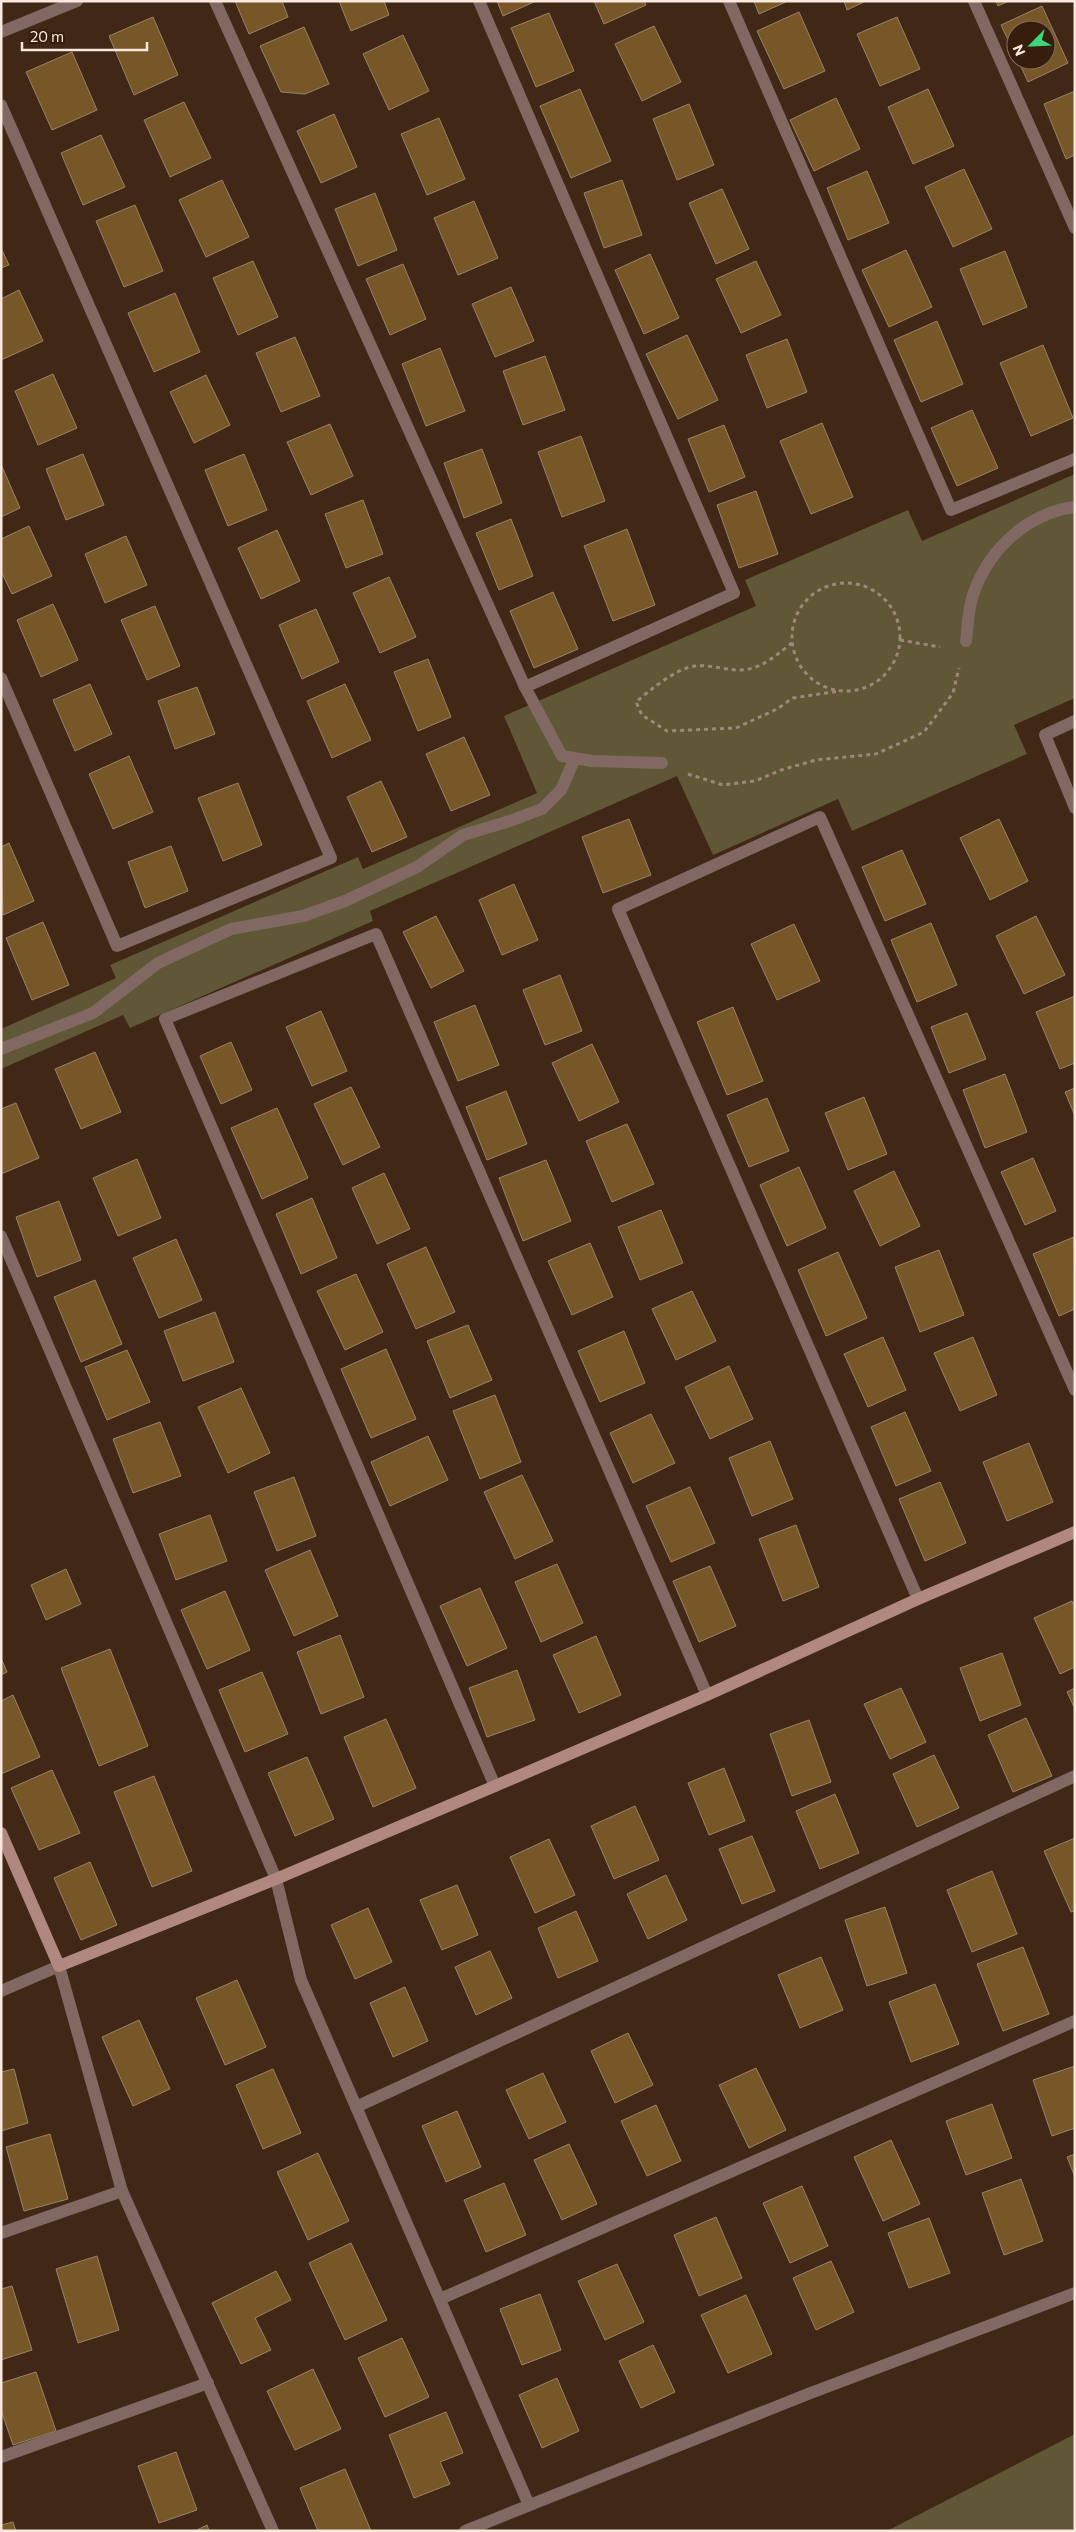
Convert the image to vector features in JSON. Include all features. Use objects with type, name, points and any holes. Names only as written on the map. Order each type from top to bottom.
[{"type":"street","points":[[1,32],[78,1]]},
{"type":"street","points":[[215,1],[525,687],[562,756],[662,763]]},
{"type":"street","points":[[479,1],[734,593],[525,687]]},
{"type":"street","points":[[729,1],[951,510],[1075,459]]},
{"type":"street","points":[[974,1],[1075,228]]},
{"type":"street","points":[[1,105],[331,858],[117,946],[1,678]]},
{"type":"street","points":[[964,646],[972,596],[994,554],[1025,524],[1059,509],[1075,507]]},
{"type":"street","points":[[1075,721],[1045,735],[1075,808]]},
{"type":"street","points":[[1,1048],[93,1013],[158,963],[231,929],[303,916],[345,902],[417,867],[463,835],[510,821],[542,808],[561,790],[575,758]]},
{"type":"street","points":[[918,1599],[618,908],[820,817],[1075,1390]]},
{"type":"street","points":[[495,1786],[164,1019],[376,934],[707,1695]]},
{"type":"street","points":[[1,1236],[276,1879],[301,1980],[530,2506]]},
{"type":"street","points":[[1,1992],[59,1966],[276,1879],[495,1786],[707,1695],[918,1599],[1075,1532]]},
{"type":"street","points":[[356,2107],[1075,1776]]},
{"type":"street","points":[[1,1832],[59,1966],[122,2192],[273,2531]]},
{"type":"street","points":[[440,2299],[1075,2021]]},
{"type":"street","points":[[1,2233],[122,2192]]},
{"type":"street","points":[[465,2531],[808,2394],[1075,2293]]},
{"type":"street","points":[[1,2457],[208,2383]]},
{"type":"path","points":[[792,643],[763,663],[749,669],[694,666],[651,688],[636,702],[642,715],[667,731],[736,728],[777,709],[793,698],[856,690],[873,684],[887,673],[896,657],[900,640],[898,622],[890,606],[878,594],[862,586],[844,583],[827,587],[812,595],[800,609],[793,625],[792,643],[797,660],[807,674],[821,685],[839,691]]},
{"type":"path","points":[[667,731],[662,763],[682,772],[722,785],[755,782],[781,770],[816,760],[876,754],[924,732],[953,693],[964,646],[900,640]]},
{"type":"shaded area","points":[[1075,474],[1075,698],[1014,725],[1027,754],[852,831],[838,799],[713,855],[677,776],[370,911],[373,921],[130,1028],[123,1015],[1,1069],[1,1029],[116,978],[110,965],[358,857],[363,869],[537,793],[504,716],[756,606],[745,580],[908,510],[922,541]]},
{"type":"shaded area","points":[[1075,2434],[1075,2531],[887,2531]]},
{"type":"building","points":[[235,1],[282,1],[288,17],[249,34]]},
{"type":"building","points":[[339,1],[384,1],[389,15],[351,31]]},
{"type":"building","points":[[497,1],[536,1],[503,16]]},
{"type":"building","points":[[594,1],[644,1],[646,5],[604,24]]},
{"type":"building","points":[[754,1],[788,1],[759,14]]},
{"type":"building","points":[[844,1],[866,1],[847,10]]},
{"type":"building","points":[[996,1],[1009,1],[998,6]]},
{"type":"building","points":[[1042,6],[1048,20],[1012,20]]},
{"type":"building","points":[[799,12],[825,71],[784,89],[757,31]]},
{"type":"building","points":[[549,13],[574,71],[536,87],[511,28]]},
{"type":"building","points":[[153,17],[178,75],[134,95],[109,36]]},
{"type":"building","points":[[897,17],[920,69],[880,86],[857,34]]},
{"type":"building","points":[[1006,23],[1006,36],[1001,25]]},
{"type":"building","points":[[654,26],[681,82],[642,101],[615,44]]},
{"type":"building","points":[[304,27],[329,84],[305,94],[281,92],[260,46]]},
{"type":"building","points":[[403,35],[429,91],[389,110],[363,54]]},
{"type":"building","points":[[1056,37],[1068,63],[1056,69]]},
{"type":"building","points":[[72,52],[97,110],[52,130],[26,72]]},
{"type":"building","points":[[1023,70],[1053,70],[1028,82]]},
{"type":"building","points":[[580,89],[611,161],[571,178],[540,106]]},
{"type":"building","points":[[928,89],[954,146],[913,164],[888,107]]},
{"type":"building","points":[[1075,91],[1075,155],[1066,159],[1044,104]]},
{"type":"building","points":[[836,98],[860,149],[814,171],[790,120]]},
{"type":"building","points":[[184,102],[211,158],[170,177],[144,120]]},
{"type":"building","points":[[689,104],[714,165],[677,180],[653,119]]},
{"type":"building","points":[[334,114],[357,167],[321,183],[297,131]]},
{"type":"building","points":[[439,118],[465,179],[427,195],[401,134]]},
{"type":"building","points":[[101,135],[125,187],[83,205],[61,153]]},
{"type":"building","points":[[964,169],[992,229],[953,247],[925,187]]},
{"type":"building","points":[[867,171],[889,223],[848,240],[827,188]]},
{"type":"building","points":[[222,180],[249,237],[206,257],[179,200]]},
{"type":"building","points":[[622,180],[642,235],[604,248],[584,193]]},
{"type":"building","points":[[722,189],[749,249],[716,264],[689,203]]},
{"type":"building","points":[[375,193],[397,250],[358,266],[335,209]]},
{"type":"building","points":[[474,201],[498,258],[458,275],[434,218]]},
{"type":"building","points":[[135,205],[163,271],[124,287],[96,221]]},
{"type":"building","points":[[1,248],[9,265],[1,268]]},
{"type":"building","points":[[906,250],[932,307],[889,327],[862,270]]},
{"type":"building","points":[[1005,251],[1027,307],[983,325],[960,269]]},
{"type":"building","points":[[650,254],[679,318],[644,334],[615,270]]},
{"type":"building","points":[[253,261],[278,317],[238,335],[213,278]]},
{"type":"building","points":[[756,261],[781,315],[741,333],[716,279]]},
{"type":"building","points":[[403,264],[426,319],[390,335],[366,279]]},
{"type":"building","points":[[511,287],[534,341],[495,357],[472,304]]},
{"type":"building","points":[[19,290],[43,341],[1,360],[1,299]]},
{"type":"building","points":[[175,293],[200,352],[154,372],[128,313]]},
{"type":"building","points":[[937,321],[963,384],[921,402],[894,340]]},
{"type":"building","points":[[687,335],[718,400],[678,419],[646,354]]},
{"type":"building","points":[[295,337],[320,396],[281,412],[256,353]]},
{"type":"building","points":[[787,339],[807,392],[767,408],[746,355]]},
{"type":"building","points":[[1043,345],[1073,418],[1031,436],[1000,363]]},
{"type":"building","points":[[440,348],[465,411],[426,426],[402,364]]},
{"type":"building","points":[[545,356],[565,410],[523,425],[503,371]]},
{"type":"building","points":[[53,374],[77,428],[38,445],[15,391]]},
{"type":"building","points":[[206,375],[230,425],[194,443],[170,392]]},
{"type":"building","points":[[972,410],[998,468],[957,486],[931,428]]},
{"type":"building","points":[[822,423],[853,497],[811,514],[780,441]]},
{"type":"building","points":[[330,424],[353,476],[311,495],[287,442]]},
{"type":"building","points":[[724,425],[745,477],[709,492],[688,439]]},
{"type":"building","points":[[581,436],[605,501],[562,517],[538,452]]},
{"type":"building","points":[[482,449],[502,503],[464,518],[444,463]]},
{"type":"building","points":[[83,454],[104,505],[66,520],[46,469]]},
{"type":"building","points":[[244,454],[267,510],[228,526],[205,470]]},
{"type":"building","points":[[1,464],[20,508],[1,517]]},
{"type":"building","points":[[756,491],[778,554],[739,568],[717,505]]},
{"type":"building","points":[[363,500],[383,554],[346,568],[325,514]]},
{"type":"building","points":[[511,519],[533,576],[499,590],[476,533]]},
{"type":"building","points":[[29,526],[52,576],[12,594],[1,571],[1,539]]},
{"type":"building","points":[[627,529],[655,605],[613,621],[584,546]]},
{"type":"building","points":[[277,530],[300,581],[261,599],[238,548]]},
{"type":"building","points":[[126,536],[147,585],[105,603],[85,554]]},
{"type":"building","points":[[389,577],[416,637],[380,653],[353,593]]},
{"type":"building","points":[[553,592],[578,649],[534,668],[510,611]]},
{"type":"building","points":[[53,604],[78,660],[41,677],[17,620]]},
{"type":"building","points":[[155,606],[180,666],[147,680],[121,620]]},
{"type":"building","points":[[316,609],[339,662],[302,679],[279,625]]},
{"type":"building","points":[[428,659],[451,717],[418,731],[394,672]]},
{"type":"building","points":[[90,684],[112,734],[75,751],[53,700]]},
{"type":"building","points":[[345,684],[371,740],[332,758],[307,701]]},
{"type":"building","points":[[197,687],[215,734],[175,749],[158,701]]},
{"type":"building","points":[[464,737],[490,795],[451,811],[426,754]]},
{"type":"building","points":[[129,756],[153,812],[113,829],[89,774]]},
{"type":"building","points":[[381,781],[407,837],[372,852],[347,797]]},
{"type":"building","points":[[238,783],[262,845],[223,861],[198,798]]},
{"type":"building","points":[[629,819],[651,875],[603,893],[582,837]]},
{"type":"building","points":[[999,819],[1028,881],[990,900],[960,838]]},
{"type":"building","points":[[9,843],[34,901],[3,915],[1,847]]},
{"type":"building","points":[[171,846],[188,891],[145,908],[128,862]]},
{"type":"building","points":[[902,850],[926,904],[885,921],[862,867]]},
{"type":"building","points":[[514,884],[538,940],[502,955],[479,900]]},
{"type":"building","points":[[436,916],[464,971],[431,988],[403,932]]},
{"type":"building","points":[[1036,916],[1065,975],[1024,994],[996,936]]},
{"type":"building","points":[[43,922],[69,985],[32,1000],[6,938]]},
{"type":"building","points":[[931,923],[957,985],[917,1002],[891,940]]},
{"type":"building","points":[[794,924],[820,981],[777,1000],[751,944]]},
{"type":"building","points":[[560,975],[582,1031],[545,1045],[523,990]]},
{"type":"building","points":[[1075,996],[1075,1063],[1060,1069],[1036,1012]]},
{"type":"building","points":[[475,1005],[499,1065],[458,1081],[434,1022]]},
{"type":"building","points":[[733,1007],[763,1081],[727,1095],[697,1022]]},
{"type":"building","points":[[321,1011],[347,1071],[312,1086],[286,1027]]},
{"type":"building","points":[[967,1013],[986,1059],[949,1073],[931,1027]]},
{"type":"building","points":[[231,1042],[252,1090],[221,1104],[200,1056]]},
{"type":"building","points":[[592,1044],[619,1102],[579,1121],[552,1063]]},
{"type":"building","points":[[95,1052],[121,1112],[81,1129],[55,1069]]},
{"type":"building","points":[[1005,1074],[1027,1132],[985,1148],[963,1090]]},
{"type":"building","points":[[351,1087],[380,1147],[343,1165],[314,1104]]},
{"type":"building","points":[[1075,1088],[1075,1116],[1065,1092]]},
{"type":"building","points":[[506,1091],[527,1144],[487,1160],[466,1107]]},
{"type":"building","points":[[864,1097],[887,1154],[848,1170],[825,1113]]},
{"type":"building","points":[[767,1098],[789,1151],[749,1167],[727,1115]]},
{"type":"building","points":[[16,1103],[39,1158],[1,1174],[1,1109]]},
{"type":"building","points":[[277,1108],[308,1178],[262,1199],[231,1128]]},
{"type":"building","points":[[627,1124],[654,1184],[612,1202],[586,1141]]},
{"type":"building","points":[[1033,1158],[1056,1211],[1025,1225],[1001,1172]]},
{"type":"building","points":[[137,1159],[161,1218],[118,1236],[93,1178]]},
{"type":"building","points":[[546,1160],[571,1221],[523,1241],[499,1178]]},
{"type":"building","points":[[799,1167],[826,1228],[787,1246],[760,1185]]},
{"type":"building","points":[[894,1171],[920,1226],[880,1246],[854,1191]]},
{"type":"building","points":[[384,1173],[410,1229],[377,1244],[352,1188]]},
{"type":"building","points":[[312,1198],[337,1258],[301,1274],[276,1214]]},
{"type":"building","points":[[59,1201],[81,1260],[37,1277],[16,1217]]},
{"type":"building","points":[[661,1210],[683,1263],[640,1280],[618,1227]]},
{"type":"building","points":[[1074,1237],[1075,1309],[1059,1316],[1033,1254]]},
{"type":"building","points":[[176,1239],[202,1300],[159,1318],[133,1258]]},
{"type":"building","points":[[590,1243],[613,1297],[572,1315],[548,1261]]},
{"type":"building","points":[[426,1247],[455,1312],[416,1329],[387,1264]]},
{"type":"building","points":[[939,1250],[964,1315],[920,1332],[895,1267]]},
{"type":"building","points":[[838,1252],[867,1318],[826,1336],[798,1270]]},
{"type":"building","points":[[356,1274],[383,1332],[345,1350],[317,1291]]},
{"type":"building","points":[[95,1280],[122,1344],[81,1362],[54,1297]]},
{"type":"building","points":[[692,1291],[716,1341],[676,1360],[652,1309]]},
{"type":"building","points":[[215,1312],[234,1362],[183,1381],[164,1331]]},
{"type":"building","points":[[468,1325],[492,1380],[450,1398],[427,1341]]},
{"type":"building","points":[[624,1331],[645,1383],[600,1402],[578,1351]]},
{"type":"building","points":[[883,1337],[906,1390],[868,1407],[844,1354]]},
{"type":"building","points":[[973,1337],[997,1395],[960,1411],[934,1353]]},
{"type":"building","points":[[386,1349],[416,1419],[371,1438],[341,1369]]},
{"type":"building","points":[[127,1350],[150,1402],[107,1420],[85,1367]]},
{"type":"building","points":[[729,1366],[753,1419],[710,1439],[685,1387]]},
{"type":"building","points":[[241,1388],[270,1453],[228,1473],[198,1407]]},
{"type":"building","points":[[495,1395],[521,1462],[480,1479],[453,1411]]},
{"type":"building","points":[[905,1412],[931,1471],[896,1486],[871,1427]]},
{"type":"building","points":[[651,1414],[675,1463],[633,1483],[610,1433]]},
{"type":"building","points":[[160,1422],[181,1476],[133,1493],[113,1439]]},
{"type":"building","points":[[428,1436],[448,1480],[390,1506],[371,1462]]},
{"type":"building","points":[[770,1441],[793,1499],[752,1516],[729,1458]]},
{"type":"building","points":[[1029,1443],[1053,1502],[1007,1521],[983,1462]]},
{"type":"building","points":[[522,1475],[553,1541],[515,1559],[484,1492]]},
{"type":"building","points":[[294,1477],[316,1536],[277,1551],[254,1492]]},
{"type":"building","points":[[940,1482],[966,1543],[925,1561],[899,1499]]},
{"type":"building","points":[[690,1487],[715,1543],[671,1562],[646,1506]]},
{"type":"building","points":[[210,1515],[227,1561],[176,1580],[159,1534]]},
{"type":"building","points":[[796,1525],[819,1587],[783,1601],[759,1539]]},
{"type":"building","points":[[310,1550],[338,1616],[294,1636],[265,1570]]},
{"type":"building","points":[[557,1564],[583,1623],[541,1642],[515,1582]]},
{"type":"building","points":[[710,1566],[736,1626],[699,1642],[673,1581]]},
{"type":"building","points":[[66,1569],[81,1604],[46,1620],[31,1585]]},
{"type":"building","points":[[480,1588],[507,1648],[467,1666],[440,1606]]},
{"type":"building","points":[[225,1591],[250,1650],[207,1669],[181,1610]]},
{"type":"building","points":[[1072,1601],[1075,1607],[1075,1667],[1060,1674],[1034,1618]]},
{"type":"building","points":[[340,1635],[364,1697],[321,1714],[297,1652]]},
{"type":"building","points":[[596,1636],[621,1695],[579,1713],[553,1655]]},
{"type":"building","points":[[110,1649],[148,1746],[99,1766],[61,1668]]},
{"type":"building","points":[[1002,1653],[1021,1705],[980,1721],[960,1668]]},
{"type":"building","points":[[1,1658],[7,1672],[1,1675]]},
{"type":"building","points":[[517,1670],[535,1720],[487,1737],[469,1688]]},
{"type":"building","points":[[262,1672],[288,1734],[245,1752],[219,1690]]},
{"type":"building","points":[[901,1688],[926,1742],[890,1759],[864,1704]]},
{"type":"building","points":[[1075,1688],[1075,1709],[1067,1692]]},
{"type":"building","points":[[13,1695],[40,1757],[1,1774],[1,1701]]},
{"type":"building","points":[[1026,1718],[1052,1776],[1013,1792],[988,1735]]},
{"type":"building","points":[[386,1719],[416,1788],[373,1807],[344,1737]]},
{"type":"building","points":[[809,1720],[831,1782],[792,1796],[770,1734]]},
{"type":"building","points":[[934,1755],[959,1808],[917,1827],[893,1774]]},
{"type":"building","points":[[307,1757],[334,1819],[295,1836],[268,1773]]},
{"type":"building","points":[[724,1768],[745,1821],[709,1835],[688,1783]]},
{"type":"building","points":[[52,1770],[80,1833],[39,1850],[11,1788]]},
{"type":"building","points":[[154,1776],[192,1871],[152,1887],[114,1792]]},
{"type":"building","points":[[835,1794],[859,1853],[820,1869],[796,1811]]},
{"type":"building","points":[[635,1806],[659,1860],[614,1879],[591,1826]]},
{"type":"building","points":[[752,1836],[775,1891],[742,1904],[719,1849]]},
{"type":"building","points":[[1075,1838],[1075,1911],[1071,1912],[1044,1851]]},
{"type":"building","points":[[549,1839],[575,1895],[535,1913],[510,1857]]},
{"type":"building","points":[[90,1862],[117,1925],[81,1940],[54,1878]]},
{"type":"building","points":[[992,1871],[1017,1934],[972,1952],[947,1890]]},
{"type":"building","points":[[666,1875],[687,1920],[648,1939],[627,1894]]},
{"type":"building","points":[[457,1885],[478,1935],[442,1950],[420,1900]]},
{"type":"building","points":[[885,1907],[907,1973],[867,1986],[845,1920]]},
{"type":"building","points":[[368,1908],[392,1962],[355,1979],[331,1925]]},
{"type":"building","points":[[576,1911],[598,1961],[558,1978],[538,1928]]},
{"type":"building","points":[[1023,1947],[1049,2014],[1003,2031],[977,1964]]},
{"type":"building","points":[[490,1951],[512,1998],[476,2015],[455,1967]]},
{"type":"building","points":[[821,1957],[843,2010],[800,2028],[778,1975]]},
{"type":"building","points":[[237,1980],[266,2047],[225,2065],[196,1998]]},
{"type":"building","points":[[935,1984],[959,2044],[911,2062],[889,2002]]},
{"type":"building","points":[[405,1987],[428,2041],[393,2057],[370,2003]]},
{"type":"building","points":[[139,2020],[170,2089],[133,2106],[102,2037]]},
{"type":"building","points":[[628,2033],[653,2085],[615,2103],[591,2051]]},
{"type":"building","points":[[1075,2066],[1075,2128],[1052,2136],[1033,2080]]},
{"type":"building","points":[[756,2068],[786,2130],[749,2148],[719,2085]]},
{"type":"building","points":[[14,2069],[28,2123],[1,2131],[1,2072]]},
{"type":"building","points":[[273,2069],[301,2133],[263,2149],[236,2085]]},
{"type":"building","points":[[543,2073],[566,2122],[529,2139],[506,2090]]},
{"type":"building","points":[[992,2104],[1012,2158],[966,2175],[946,2121]]},
{"type":"building","points":[[656,2105],[681,2161],[647,2176],[621,2121]]},
{"type":"building","points":[[457,2111],[481,2167],[446,2182],[422,2126]]},
{"type":"building","points":[[50,2134],[68,2199],[24,2211],[6,2147]]},
{"type":"building","points":[[891,2140],[920,2204],[883,2221],[854,2157]]},
{"type":"building","points":[[569,2144],[597,2204],[562,2220],[534,2160]]},
{"type":"building","points":[[318,2153],[349,2221],[308,2240],[277,2172]]},
{"type":"building","points":[[1075,2154],[1075,2177],[1067,2157]]},
{"type":"building","points":[[1021,2179],[1043,2241],[1004,2255],[982,2193]]},
{"type":"building","points":[[504,2183],[526,2235],[486,2252],[464,2200]]},
{"type":"building","points":[[802,2186],[828,2246],[790,2263],[763,2203]]},
{"type":"building","points":[[716,2217],[742,2278],[699,2296],[674,2235]]},
{"type":"building","points":[[929,2218],[950,2273],[909,2288],[888,2233]]},
{"type":"building","points":[[351,2243],[387,2320],[345,2340],[309,2263]]},
{"type":"building","points":[[97,2256],[119,2330],[78,2343],[56,2269]]},
{"type":"building","points":[[831,2261],[854,2312],[816,2330],[793,2278]]},
{"type":"building","points":[[617,2264],[644,2322],[605,2340],[578,2281]]},
{"type":"building","points":[[276,2271],[291,2300],[255,2318],[271,2350],[241,2364],[212,2303]]},
{"type":"building","points":[[12,2286],[32,2350],[1,2360],[1,2289]]},
{"type":"building","points":[[540,2294],[561,2350],[522,2365],[500,2309]]},
{"type":"building","points":[[746,2295],[772,2354],[728,2373],[701,2315]]},
{"type":"building","points":[[402,2338],[429,2397],[385,2417],[358,2358]]},
{"type":"building","points":[[653,2345],[675,2392],[641,2408],[619,2361]]},
{"type":"building","points":[[313,2369],[341,2429],[295,2450],[267,2391]]},
{"type":"building","points":[[36,2372],[56,2431],[13,2445],[1,2410],[1,2383]]},
{"type":"building","points":[[557,2378],[579,2431],[542,2448],[519,2395]]},
{"type":"building","points":[[446,2412],[463,2453],[440,2462],[450,2484],[414,2498],[389,2435]]},
{"type":"building","points":[[176,2452],[197,2510],[159,2523],[138,2466]]},
{"type":"building","points":[[345,2469],[371,2531],[318,2531],[300,2488]]},
{"type":"building","points":[[13,2522],[16,2531],[1,2531],[1,2525]]},
{"type":"building","points":[[207,2525],[209,2531],[195,2531]]}]
